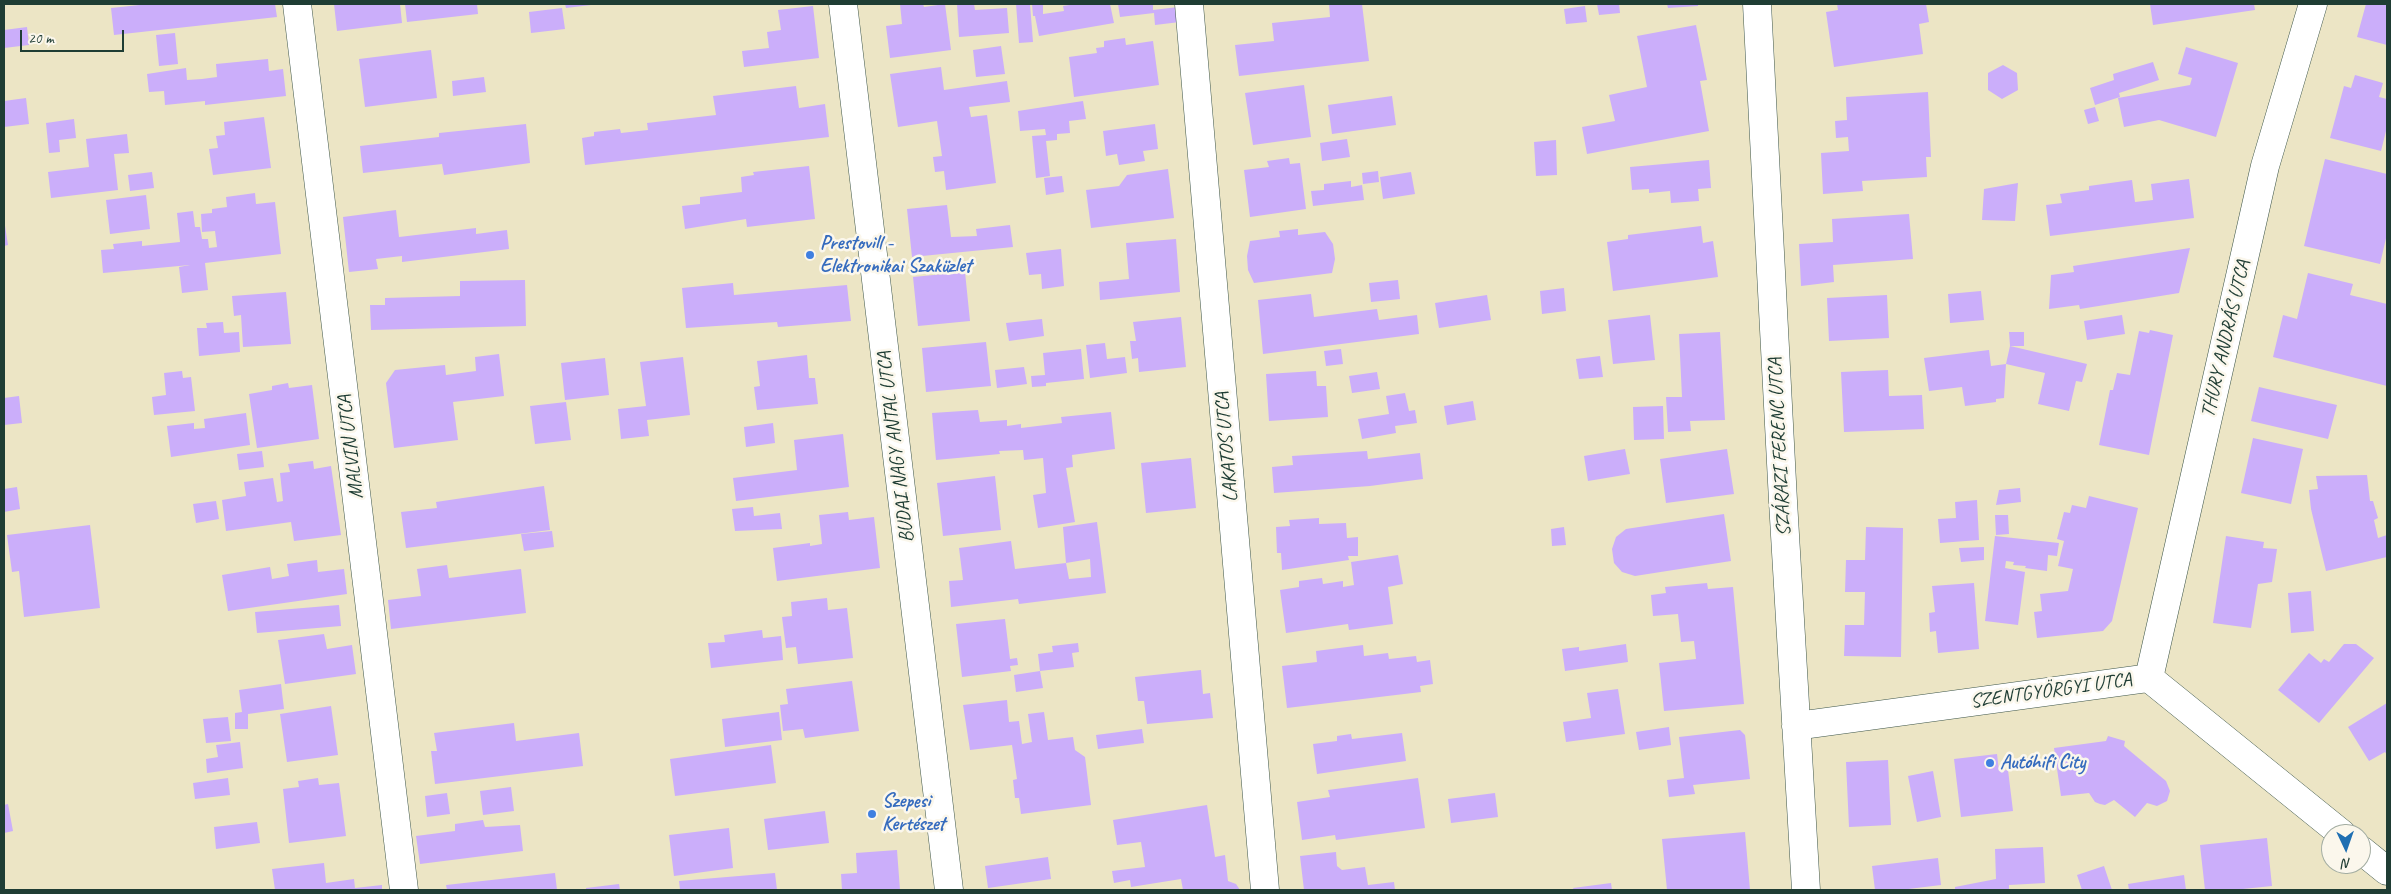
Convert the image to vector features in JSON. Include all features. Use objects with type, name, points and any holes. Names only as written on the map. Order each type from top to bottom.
[{"type":"street","name":"MALVIN UTCA","points":[[297,4],[404,890]]},
{"type":"street","name":"BUDAI NAGY ANTAL UTCA","points":[[842,4],[949,890]]},
{"type":"street","name":"LAKATOS UTCA","points":[[1189,4],[1265,890]]},
{"type":"street","name":"SZÁRAZI FERENC UTCA","points":[[1757,4],[1806,890]]},
{"type":"street","name":"THURY ANDRÁS UTCA","points":[[2149,678],[2266,166],[2313,4]]},
{"type":"street","name":"SZENTGYÖRGYI UTCA","points":[[1796,726],[2149,678],[2330,824]]},
{"type":"street","points":[[2371,858],[2387,871]]},
{"type":"building","points":[[149,4],[275,4],[277,17],[114,35],[111,8]]},
{"type":"building","points":[[334,4],[400,4],[402,23],[337,31]]},
{"type":"building","points":[[405,4],[477,4],[478,14],[407,22]]},
{"type":"building","points":[[565,4],[591,4],[591,5],[566,8]]},
{"type":"building","points":[[900,4],[923,4],[924,7],[945,4],[951,50],[890,58],[886,26],[902,24]]},
{"type":"building","points":[[957,4],[974,4],[975,10],[1007,8],[1009,33],[959,37]]},
{"type":"building","points":[[1016,4],[1030,4],[1033,42],[1019,43]]},
{"type":"building","points":[[1032,4],[1043,4],[1043,14],[1064,11],[1063,6],[1076,4],[1110,4],[1114,23],[1039,36],[1035,16],[1033,16]]},
{"type":"building","points":[[1118,4],[1153,4],[1153,10],[1178,7],[1180,22],[1155,25],[1154,13],[1120,17]]},
{"type":"building","points":[[1329,4],[1362,4],[1369,61],[1239,76],[1235,45],[1274,41],[1272,23],[1330,17]]},
{"type":"building","points":[[1597,4],[1619,4],[1620,13],[1599,15]]},
{"type":"building","points":[[1667,4],[1698,4],[1698,6],[1668,8]]},
{"type":"building","points":[[1837,4],[1926,4],[1929,22],[1919,24],[1923,54],[1834,67],[1826,12],[1838,10]]},
{"type":"building","points":[[2150,4],[2254,4],[2255,10],[2153,25]]},
{"type":"building","points":[[2366,4],[2387,4],[2387,45],[2357,37]]},
{"type":"building","points":[[813,6],[819,58],[744,67],[742,51],[769,48],[767,32],[781,30],[778,10]]},
{"type":"building","points":[[1585,6],[1587,22],[1566,24],[1564,9]]},
{"type":"building","points":[[562,8],[565,29],[531,33],[529,12]]},
{"type":"building","points":[[1696,25],[1707,80],[1700,81],[1709,131],[1587,154],[1582,127],[1615,121],[1609,95],[1647,87],[1637,36]]},
{"type":"building","points":[[27,27],[29,45],[4,48],[4,30]]},
{"type":"building","points":[[175,33],[178,64],[159,66],[156,35]]},
{"type":"building","points":[[1125,38],[1126,45],[1153,41],[1159,85],[1074,97],[1069,57],[1097,53],[1096,48],[1104,47],[1104,41]]},
{"type":"building","points":[[1001,46],[1005,74],[976,77],[973,50]]},
{"type":"building","points":[[2186,47],[2238,63],[2216,137],[2159,120],[2124,127],[2118,98],[2190,85],[2192,78],[2178,74]]},
{"type":"building","points":[[431,50],[437,98],[365,107],[359,59]]},
{"type":"building","points":[[268,59],[269,71],[283,69],[286,96],[205,105],[205,101],[165,105],[164,91],[149,92],[147,74],[186,68],[187,80],[202,79],[217,77],[216,64]]},
{"type":"building","points":[[2153,62],[2159,80],[2119,93],[2120,97],[2095,105],[2090,88],[2114,80],[2113,74]]},
{"type":"building","points":[[2003,65],[2017,73],[2018,90],[2002,99],[1988,90],[1988,73]]},
{"type":"building","points":[[941,67],[944,90],[1007,81],[1010,102],[969,107],[971,117],[987,115],[996,183],[946,190],[944,171],[935,172],[933,157],[942,156],[937,121],[898,127],[890,74]]},
{"type":"building","points":[[2355,75],[2383,83],[2379,97],[2387,99],[2387,127],[2381,151],[2330,138],[2344,86],[2351,88]]},
{"type":"building","points":[[484,77],[486,92],[453,96],[452,81]]},
{"type":"building","points":[[1304,85],[1311,137],[1253,145],[1245,93]]},
{"type":"building","points":[[796,86],[799,108],[825,104],[829,137],[585,165],[582,138],[594,136],[594,132],[620,129],[621,133],[648,130],[647,123],[716,115],[713,96]]},
{"type":"building","points":[[1928,92],[1931,157],[1926,157],[1927,177],[1862,181],[1863,191],[1823,194],[1821,153],[1849,151],[1848,137],[1836,138],[1835,121],[1847,120],[1846,97]]},
{"type":"building","points":[[1392,96],[1396,125],[1332,134],[1328,105]]},
{"type":"building","points":[[26,98],[29,124],[4,127],[4,101]]},
{"type":"building","points":[[1083,101],[1086,119],[1069,121],[1070,133],[1057,134],[1057,140],[1046,141],[1050,176],[1036,178],[1032,136],[1046,135],[1045,129],[1020,131],[1018,111]]},
{"type":"building","points":[[2095,107],[2099,121],[2088,124],[2084,110]]},
{"type":"building","points":[[264,117],[271,168],[213,175],[209,149],[218,148],[216,136],[225,135],[224,122]]},
{"type":"building","points":[[74,119],[76,138],[59,140],[60,152],[49,153],[46,123]]},
{"type":"building","points":[[526,124],[530,163],[444,175],[442,164],[363,173],[360,146],[439,137],[439,133]]},
{"type":"building","points":[[1155,124],[1158,149],[1143,151],[1145,161],[1119,165],[1117,154],[1106,156],[1103,131]]},
{"type":"building","points":[[127,134],[129,153],[114,154],[118,190],[51,198],[48,172],[89,167],[86,139]]},
{"type":"building","points":[[1347,139],[1350,157],[1322,161],[1320,143]]},
{"type":"building","points":[[1556,140],[1557,175],[1536,176],[1534,142]]},
{"type":"building","points":[[1289,158],[1290,164],[1300,163],[1306,209],[1250,217],[1244,170],[1269,167],[1267,161]]},
{"type":"building","points":[[2325,159],[2387,174],[2387,234],[2380,264],[2304,246]]},
{"type":"building","points":[[1709,160],[1711,188],[1698,189],[1699,201],[1671,203],[1670,191],[1649,193],[1649,189],[1632,190],[1630,167]]},
{"type":"building","points":[[809,166],[815,219],[747,227],[746,219],[685,229],[682,206],[700,204],[700,197],[742,192],[741,177],[754,175],[753,172]]},
{"type":"building","points":[[1168,169],[1174,218],[1091,228],[1086,190],[1119,186],[1127,175]]},
{"type":"building","points":[[1378,171],[1379,182],[1363,184],[1362,173]]},
{"type":"building","points":[[152,172],[154,188],[130,191],[128,175]]},
{"type":"building","points":[[1411,172],[1415,194],[1383,199],[1380,177]]},
{"type":"building","points":[[1062,176],[1064,192],[1046,195],[1044,178]]},
{"type":"building","points":[[2189,179],[2194,218],[2050,236],[2046,205],[2062,203],[2060,194],[2089,190],[2089,186],[2132,180],[2135,202],[2153,200],[2151,184]]},
{"type":"building","points":[[1351,181],[1351,187],[1362,185],[1364,200],[1313,206],[1311,191],[1324,190],[1324,184]]},
{"type":"building","points":[[2018,183],[2015,221],[1982,220],[1984,189]]},
{"type":"building","points":[[255,193],[256,204],[275,202],[281,254],[205,263],[208,290],[182,293],[179,267],[190,265],[103,273],[101,250],[114,249],[113,244],[142,241],[142,246],[180,242],[177,213],[193,211],[195,227],[200,227],[202,239],[208,239],[209,248],[217,247],[215,231],[202,232],[201,214],[212,213],[212,209],[227,207],[226,197]]},
{"type":"building","points":[[146,195],[150,229],[110,234],[106,200]]},
{"type":"building","points":[[947,205],[951,237],[977,236],[976,229],[1010,225],[1013,247],[912,257],[907,209]]},
{"type":"building","points":[[396,210],[399,237],[476,228],[476,234],[507,230],[509,249],[402,262],[402,256],[376,259],[378,269],[349,272],[343,217]]},
{"type":"building","points":[[1909,214],[1913,259],[1833,265],[1834,282],[1801,286],[1799,244],[1833,242],[1832,219]]},
{"type":"building","points":[[4,219],[8,245],[4,246]]},
{"type":"building","points":[[1701,226],[1703,243],[1713,241],[1718,277],[1613,291],[1607,242],[1628,239],[1628,235]]},
{"type":"building","points":[[1298,229],[1298,235],[1325,232],[1333,244],[1335,259],[1332,273],[1254,283],[1248,270],[1247,256],[1250,241],[1280,237],[1279,231]]},
{"type":"building","points":[[1176,239],[1180,292],[1100,300],[1099,282],[1129,279],[1126,243]]},
{"type":"building","points":[[2190,248],[2179,293],[2080,309],[2079,305],[2049,309],[2051,275],[2074,272],[2073,266]]},
{"type":"building","points":[[1061,249],[1064,286],[1042,289],[1041,274],[1029,275],[1026,253]]},
{"type":"building","points":[[965,272],[970,321],[918,326],[913,277]]},
{"type":"building","points":[[2308,273],[2353,284],[2350,295],[2387,304],[2387,386],[2273,357],[2283,315],[2297,319]]},
{"type":"building","points":[[525,280],[526,326],[371,330],[370,305],[385,305],[385,298],[460,296],[460,281]]},
{"type":"building","points":[[1398,280],[1400,299],[1371,302],[1369,283]]},
{"type":"building","points":[[733,283],[734,295],[847,285],[851,321],[778,327],[777,322],[686,328],[682,288]]},
{"type":"building","points":[[1564,288],[1566,311],[1542,314],[1540,291]]},
{"type":"building","points":[[1981,291],[1984,320],[1950,323],[1948,294]]},
{"type":"building","points":[[286,292],[291,344],[243,347],[241,315],[234,316],[232,296]]},
{"type":"building","points":[[1311,294],[1314,317],[1377,309],[1379,320],[1417,315],[1419,334],[1263,354],[1258,300]]},
{"type":"building","points":[[1487,295],[1491,320],[1439,328],[1435,303]]},
{"type":"building","points":[[1887,295],[1889,338],[1829,341],[1827,298]]},
{"type":"building","points":[[1650,315],[1655,360],[1613,364],[1608,320]]},
{"type":"building","points":[[2122,315],[2125,334],[2087,340],[2084,321]]},
{"type":"building","points":[[1181,317],[1186,367],[1139,372],[1138,358],[1132,359],[1130,341],[1136,341],[1133,322]]},
{"type":"building","points":[[1042,319],[1044,336],[1009,341],[1006,323]]},
{"type":"building","points":[[223,322],[224,333],[239,332],[240,352],[199,356],[197,328],[207,328],[206,323]]},
{"type":"building","points":[[2150,330],[2173,335],[2149,455],[2099,445],[2110,390],[2113,390],[2117,373],[2130,375],[2139,331],[2149,333]]},
{"type":"building","points":[[1720,332],[1725,420],[1690,421],[1691,431],[1668,432],[1666,397],[1682,397],[1679,334]]},
{"type":"building","points":[[2009,332],[2024,332],[2024,346],[2010,346]]},
{"type":"building","points":[[986,342],[991,386],[926,392],[922,348]]},
{"type":"building","points":[[1105,343],[1107,359],[1125,357],[1127,373],[1090,378],[1086,345]]},
{"type":"building","points":[[2010,346],[2087,364],[2082,382],[2076,381],[2069,411],[2038,404],[2045,373],[2006,364]]},
{"type":"building","points":[[1081,349],[1084,379],[1046,383],[1046,386],[1032,387],[1031,376],[1045,375],[1043,353]]},
{"type":"building","points":[[1341,349],[1343,364],[1326,366],[1324,351]]},
{"type":"building","points":[[1989,350],[1991,366],[2006,364],[2004,398],[1996,399],[1996,402],[1965,406],[1962,387],[1929,391],[1924,358]]},
{"type":"building","points":[[499,354],[504,396],[453,402],[458,440],[394,448],[386,383],[395,370],[445,365],[446,375],[476,371],[475,357]]},
{"type":"building","points":[[807,355],[809,378],[815,378],[818,404],[757,410],[754,387],[760,386],[757,361]]},
{"type":"building","points":[[1600,356],[1603,377],[1579,379],[1576,359]]},
{"type":"building","points":[[683,357],[690,415],[647,420],[649,436],[621,439],[618,409],[646,406],[640,362]]},
{"type":"building","points":[[605,358],[609,395],[565,400],[561,363]]},
{"type":"building","points":[[1024,367],[1027,384],[997,388],[995,370]]},
{"type":"building","points":[[1888,370],[1889,396],[1922,395],[1924,429],[1844,432],[1841,372]]},
{"type":"building","points":[[182,371],[183,378],[191,377],[195,411],[154,415],[152,397],[166,395],[164,373]]},
{"type":"building","points":[[1316,371],[1317,386],[1326,386],[1328,417],[1269,421],[1266,374]]},
{"type":"building","points":[[1377,372],[1380,389],[1352,393],[1349,376]]},
{"type":"building","points":[[288,383],[289,388],[312,385],[319,439],[257,448],[249,394],[272,390],[272,386]]},
{"type":"building","points":[[2259,387],[2337,405],[2328,439],[2251,421]]},
{"type":"building","points":[[1405,393],[1409,411],[1415,410],[1417,423],[1395,426],[1396,433],[1362,439],[1358,419],[1389,414],[1386,396]]},
{"type":"building","points":[[19,396],[22,423],[4,425],[4,398]]},
{"type":"building","points":[[1473,401],[1476,420],[1447,425],[1444,406]]},
{"type":"building","points":[[566,402],[571,440],[535,444],[530,406]]},
{"type":"building","points":[[1663,406],[1664,439],[1634,440],[1633,407]]},
{"type":"building","points":[[978,410],[980,422],[1007,420],[1007,426],[1021,424],[1021,428],[1062,423],[1061,417],[1111,412],[1115,449],[1072,455],[1073,467],[1066,468],[1075,522],[1038,528],[1033,495],[1046,493],[1043,458],[1024,460],[1023,450],[999,451],[1000,454],[936,460],[932,413]]},
{"type":"building","points":[[246,413],[250,445],[171,457],[167,426],[194,423],[194,429],[205,428],[204,419]]},
{"type":"building","points":[[773,423],[775,443],[746,447],[744,427]]},
{"type":"building","points":[[843,434],[849,487],[736,501],[733,478],[797,470],[794,440]]},
{"type":"building","points":[[2253,438],[2303,449],[2291,504],[2241,493]]},
{"type":"building","points":[[1625,449],[1630,474],[1588,481],[1584,456]]},
{"type":"building","points":[[1727,449],[1734,494],[1666,503],[1660,459]]},
{"type":"building","points":[[262,451],[264,467],[239,470],[237,454]]},
{"type":"building","points":[[1367,451],[1368,459],[1420,453],[1423,479],[1370,486],[1274,493],[1272,467],[1293,465],[1292,456]]},
{"type":"building","points":[[1191,458],[1196,508],[1146,513],[1141,463]]},
{"type":"building","points":[[313,461],[314,469],[331,466],[341,535],[294,541],[291,522],[226,531],[222,500],[246,496],[244,482],[273,478],[277,502],[283,501],[280,473],[290,472],[288,464]]},
{"type":"building","points":[[2367,475],[2370,501],[2373,501],[2378,518],[2374,520],[2378,538],[2387,535],[2387,557],[2326,571],[2311,509],[2309,490],[2318,489],[2316,476]]},
{"type":"building","points":[[995,476],[1001,530],[943,536],[937,483]]},
{"type":"building","points":[[544,486],[550,530],[406,548],[401,512],[437,508],[436,502]]},
{"type":"building","points":[[17,487],[20,509],[4,512],[4,489]]},
{"type":"building","points":[[2020,488],[2021,502],[1996,505],[1999,490]]},
{"type":"building","points":[[2089,496],[2138,508],[2112,621],[2103,631],[2037,638],[2034,612],[2042,611],[2040,594],[2068,591],[2073,569],[2058,566],[2064,541],[2057,539],[2064,512],[2070,513],[2072,505],[2086,508]]},
{"type":"building","points":[[1977,500],[1979,540],[1940,543],[1938,519],[1956,518],[1955,502]]},
{"type":"building","points":[[216,501],[219,519],[196,523],[193,504]]},
{"type":"building","points":[[753,507],[754,516],[780,513],[782,529],[735,531],[732,509]]},
{"type":"building","points":[[848,512],[849,520],[874,517],[880,568],[777,581],[773,548],[810,543],[810,546],[822,544],[819,515]]},
{"type":"building","points":[[1724,514],[1731,561],[1635,576],[1622,572],[1614,563],[1612,549],[1616,537],[1626,529]]},
{"type":"building","points":[[1995,515],[2008,515],[2009,534],[1996,535]]},
{"type":"building","points":[[1319,518],[1319,524],[1346,523],[1347,538],[1358,537],[1358,556],[1348,556],[1349,560],[1282,570],[1281,553],[1277,553],[1276,527],[1290,526],[1289,520]]},
{"type":"building","points":[[1097,522],[1106,593],[1019,604],[1018,599],[951,607],[949,581],[963,580],[959,548],[1011,541],[1015,569],[1066,563],[1063,527]],"holes":[[[1090,559],[1091,577],[1069,579],[1066,563]]]},
{"type":"building","points":[[90,525],[100,608],[24,617],[19,571],[12,572],[7,535]]},
{"type":"building","points":[[1564,527],[1566,545],[1552,546],[1551,529]]},
{"type":"building","points":[[1866,527],[1903,528],[1901,657],[1844,656],[1845,625],[1864,625],[1865,592],[1845,592],[1846,560],[1865,560]]},
{"type":"building","points":[[552,531],[554,547],[524,551],[521,534]]},
{"type":"building","points":[[1995,536],[2059,543],[2057,556],[2048,555],[2047,571],[2025,568],[2026,566],[2013,565],[2014,562],[2006,561],[2005,568],[2025,572],[2018,625],[1985,621]]},
{"type":"building","points":[[2226,536],[2264,542],[2263,548],[2277,549],[2272,582],[2258,584],[2251,628],[2213,623]]},
{"type":"building","points":[[1984,547],[1984,560],[1961,562],[1959,548]]},
{"type":"building","points":[[1398,555],[1403,584],[1388,587],[1393,624],[1349,630],[1348,624],[1286,633],[1280,590],[1299,587],[1299,581],[1322,578],[1323,584],[1343,581],[1343,587],[1354,585],[1351,562]]},
{"type":"building","points":[[317,560],[318,572],[344,569],[347,594],[228,611],[222,575],[270,567],[272,579],[289,576],[287,564]]},
{"type":"building","points":[[447,565],[449,578],[521,569],[526,613],[391,629],[388,600],[421,596],[417,569]]},
{"type":"building","points":[[1707,583],[1708,589],[1733,587],[1744,704],[1664,711],[1659,663],[1696,659],[1694,641],[1681,642],[1678,614],[1653,616],[1651,595],[1666,593],[1665,587]]},
{"type":"building","points":[[1974,583],[1979,649],[1938,653],[1936,631],[1930,632],[1929,613],[1935,612],[1932,586]]},
{"type":"building","points":[[2311,591],[2314,631],[2291,633],[2288,593]]},
{"type":"building","points":[[827,598],[828,610],[847,608],[853,658],[798,664],[796,647],[786,648],[782,617],[792,616],[791,602]]},
{"type":"building","points":[[339,605],[341,626],[257,633],[255,612]]},
{"type":"building","points":[[1005,619],[1010,659],[1017,658],[1018,665],[1010,666],[1011,671],[962,677],[956,624]]},
{"type":"building","points":[[762,630],[763,638],[781,636],[783,660],[711,668],[708,643],[725,642],[724,635]]},
{"type":"building","points":[[324,634],[327,649],[352,645],[356,674],[285,684],[278,640]]},
{"type":"building","points":[[1078,643],[1079,652],[1072,653],[1074,667],[1040,671],[1038,654],[1053,652],[1052,646]]},
{"type":"building","points":[[1626,644],[1628,662],[1565,671],[1562,649],[1579,647],[1579,651]]},
{"type":"building","points":[[2344,644],[2356,644],[2374,658],[2319,723],[2278,690],[2309,653],[2321,663],[2324,659],[2329,662]]},
{"type":"building","points":[[1363,645],[1364,656],[1388,653],[1389,659],[1416,656],[1417,662],[1430,660],[1433,684],[1420,686],[1421,692],[1287,708],[1282,666],[1317,662],[1316,651]]},
{"type":"building","points":[[1201,670],[1203,694],[1210,693],[1213,718],[1147,724],[1144,701],[1138,701],[1135,677]]},
{"type":"building","points":[[1040,671],[1043,688],[1016,692],[1014,675]]},
{"type":"building","points":[[852,681],[859,731],[805,738],[803,729],[783,731],[780,705],[788,704],[786,689]]},
{"type":"building","points":[[281,684],[284,709],[248,714],[248,729],[235,729],[235,713],[242,712],[239,690]]},
{"type":"building","points":[[1618,689],[1625,734],[1566,742],[1563,722],[1591,718],[1587,693]]},
{"type":"building","points":[[1007,700],[1009,722],[1019,721],[1022,744],[1032,742],[1028,714],[1044,712],[1048,740],[1073,737],[1075,750],[1085,757],[1091,805],[1021,814],[1019,798],[1015,798],[1013,780],[1017,779],[1012,745],[970,750],[963,705]]},
{"type":"building","points":[[2387,703],[2387,755],[2385,752],[2369,761],[2348,727]]},
{"type":"building","points":[[331,706],[338,755],[287,762],[280,714]]},
{"type":"building","points":[[779,712],[782,740],[725,747],[722,719]]},
{"type":"building","points":[[228,717],[231,741],[206,743],[203,719]]},
{"type":"building","points":[[514,723],[516,741],[579,733],[583,766],[435,784],[431,751],[437,751],[434,733]]},
{"type":"building","points":[[1669,727],[1671,745],[1639,750],[1636,732]]},
{"type":"building","points":[[1142,729],[1144,743],[1098,749],[1096,735]]},
{"type":"building","points":[[1740,730],[1745,735],[1750,779],[1693,785],[1695,794],[1669,797],[1667,780],[1684,778],[1679,737]]},
{"type":"building","points":[[1402,733],[1406,761],[1317,774],[1313,744],[1337,741],[1337,736],[1351,734],[1352,739]]},
{"type":"building","points":[[2108,736],[2125,741],[2124,746],[2166,781],[2170,791],[2167,801],[2157,806],[2147,803],[2135,817],[2114,800],[2105,805],[2095,802],[2089,793],[2061,796],[2054,748],[2106,741]]},
{"type":"building","points":[[240,742],[243,768],[207,773],[206,759],[218,757],[216,745]]},
{"type":"building","points":[[771,745],[776,783],[675,796],[670,759]]},
{"type":"building","points":[[1997,754],[1999,771],[2008,770],[2013,811],[1961,817],[1954,759]]},
{"type":"building","points":[[1888,760],[1891,825],[1849,827],[1846,762]]},
{"type":"building","points":[[1933,771],[1941,817],[1917,822],[1908,776]]},
{"type":"building","points":[[228,778],[230,795],[195,799],[193,783]]},
{"type":"building","points":[[318,778],[319,785],[339,783],[346,836],[289,843],[283,789],[299,787],[298,781]]},
{"type":"building","points":[[1418,778],[1425,828],[1336,840],[1335,835],[1302,840],[1297,802],[1330,797],[1328,790]]},
{"type":"building","points":[[511,787],[514,811],[483,815],[480,791]]},
{"type":"building","points":[[447,793],[450,814],[427,817],[425,796]]},
{"type":"building","points":[[1495,793],[1498,817],[1451,823],[1448,799]]},
{"type":"building","points":[[8,804],[13,831],[4,833],[4,805]]},
{"type":"building","points":[[1207,805],[1215,857],[1225,855],[1228,881],[1236,884],[1240,890],[1183,890],[1181,879],[1131,887],[1130,880],[1114,883],[1112,871],[1145,867],[1141,842],[1117,845],[1113,820]]},
{"type":"building","points":[[825,811],[829,843],[768,850],[764,819]]},
{"type":"building","points":[[483,820],[485,827],[520,825],[523,851],[420,864],[416,836],[455,831],[455,824]]},
{"type":"building","points":[[257,822],[260,843],[216,849],[214,827]]},
{"type":"building","points":[[729,828],[733,868],[674,876],[669,835]]},
{"type":"building","points":[[1745,832],[1750,890],[1667,890],[1662,839]]},
{"type":"building","points":[[2267,838],[2272,886],[2233,890],[2205,890],[2200,845]]},
{"type":"building","points":[[2043,847],[2045,883],[2009,885],[2009,890],[1955,890],[1955,887],[1996,879],[1995,849]]},
{"type":"building","points":[[897,850],[900,890],[842,890],[841,874],[857,873],[856,853]]},
{"type":"building","points":[[1336,852],[1337,866],[1342,870],[1365,867],[1368,885],[1394,882],[1395,890],[1304,890],[1300,856]]},
{"type":"building","points":[[1048,857],[1051,879],[988,888],[985,866]]},
{"type":"building","points":[[1938,858],[1941,885],[1900,890],[1875,890],[1872,866]]},
{"type":"building","points":[[324,863],[326,883],[354,879],[355,888],[382,885],[382,890],[275,890],[272,869]]},
{"type":"building","points":[[2104,866],[2112,890],[2082,890],[2077,875]]},
{"type":"building","points":[[555,873],[557,890],[447,890],[446,885]]},
{"type":"building","points":[[775,873],[777,890],[680,890],[679,881]]},
{"type":"building","points":[[2184,875],[2186,890],[2129,890],[2128,884]]},
{"type":"building","points":[[1611,883],[1612,890],[1574,890],[1573,888]]},
{"type":"building","points":[[619,884],[620,890],[586,890],[586,888]]},
{"type":"place","name":"Prestovill - Elektronikai Szaküzlet","points":[[810,255]]},
{"type":"place","name":"Autóhifi City","points":[[1990,763]]},
{"type":"place","name":"Szepesi Kertészet","points":[[872,814]]}]
